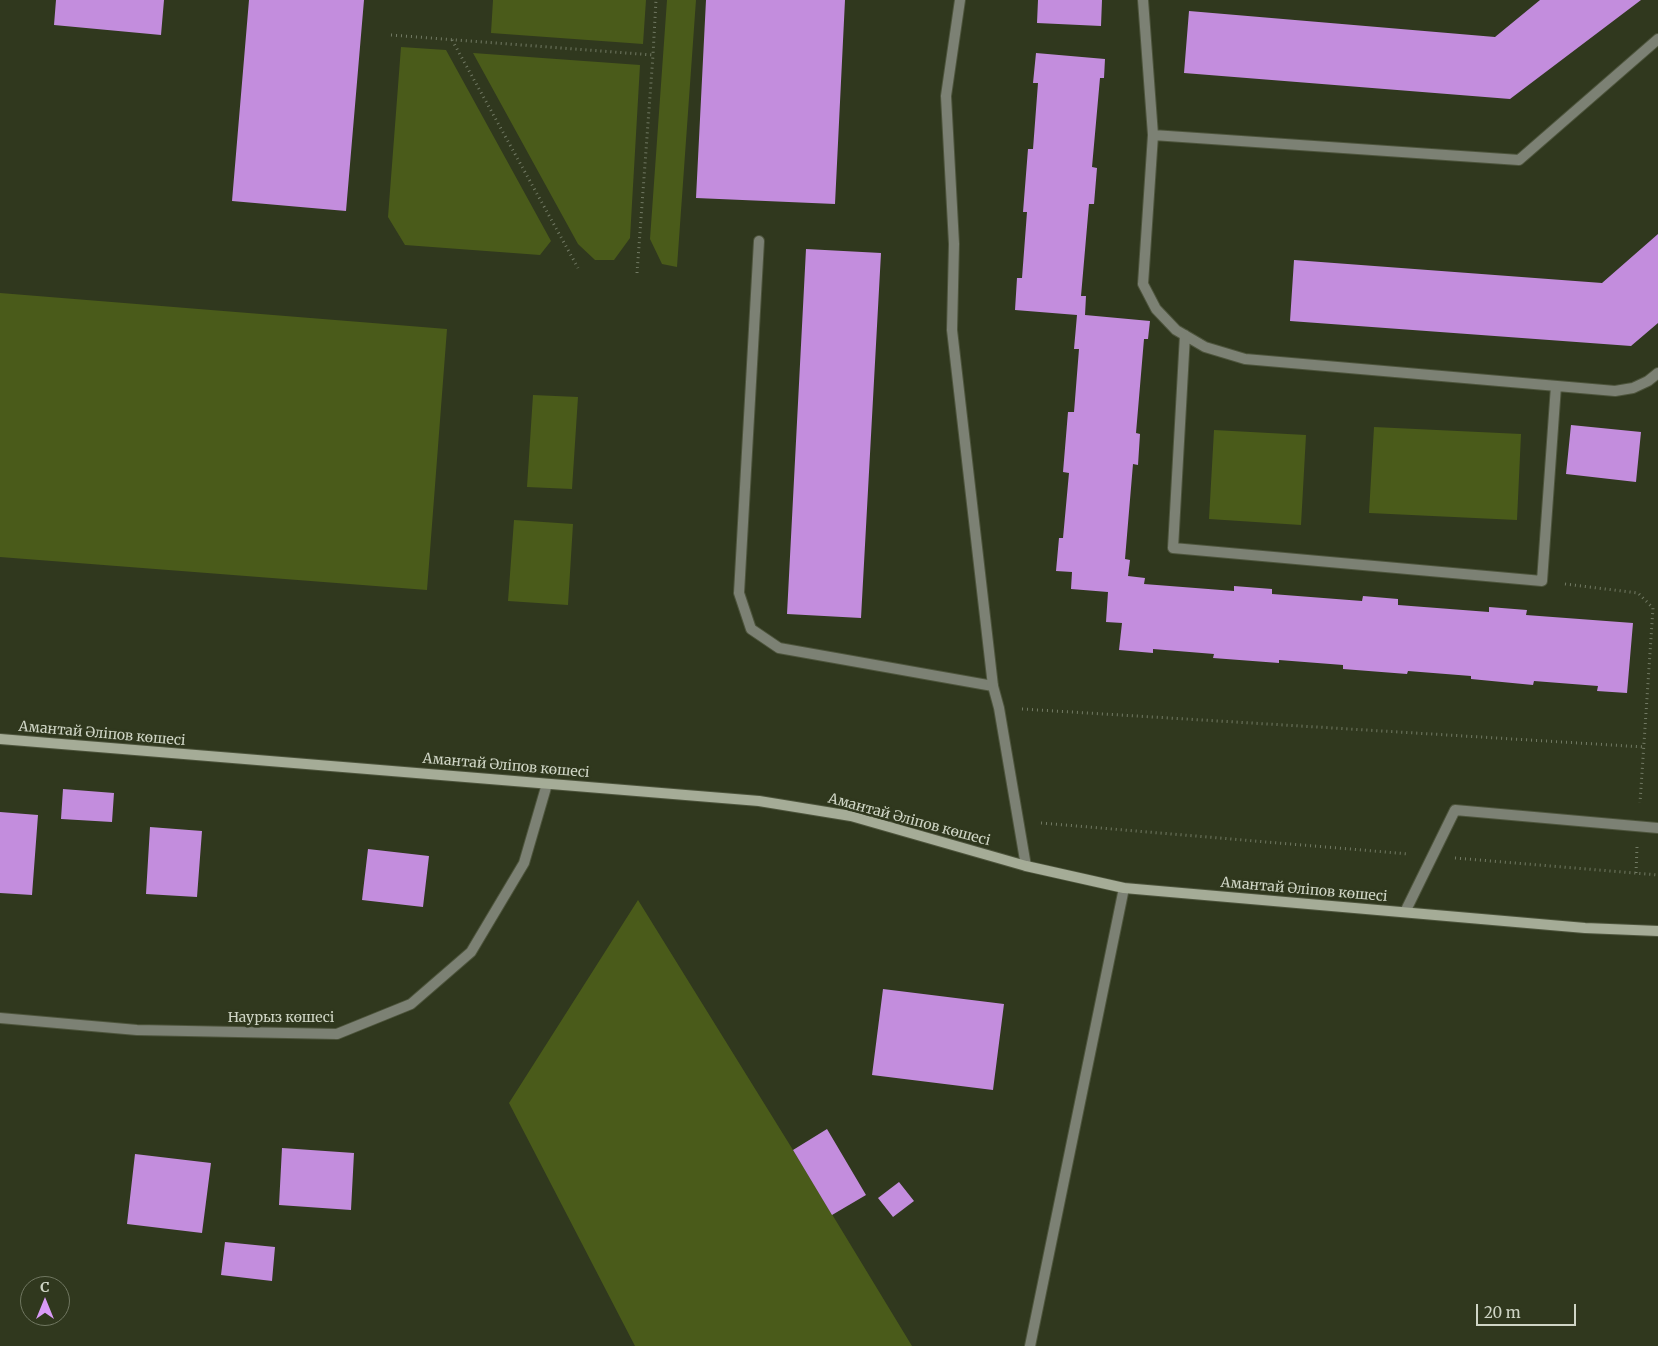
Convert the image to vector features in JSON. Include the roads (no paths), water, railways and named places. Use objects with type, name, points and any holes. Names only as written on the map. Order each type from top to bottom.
[{"type":"main road","name":"Амантай Әліпов көшесі","points":[[0,739],[758,801],[851,816],[1026,866],[1124,888],[1585,928],[1658,931]]},
{"type":"street","points":[[960,0],[946,96],[954,244],[952,330],[993,686],[999,708],[1026,866]]},
{"type":"street","points":[[1143,0],[1153,135],[1143,284],[1156,309],[1176,330],[1206,348],[1244,359],[1615,391],[1632,388],[1648,381],[1658,373]]},
{"type":"street","points":[[1153,135],[1519,160],[1658,39]]},
{"type":"street","points":[[758,241],[739,593],[751,629],[780,648],[993,686]]},
{"type":"street","points":[[1185,335],[1173,548],[1542,581],[1556,386]]},
{"type":"street","name":"Наурыз көшесі","points":[[0,1018],[137,1030],[337,1034],[411,1004],[471,952],[524,863],[547,784]]},
{"type":"street","points":[[1405,912],[1455,810],[1658,828]]},
{"type":"street","points":[[1030,1346],[1124,888]]}]
